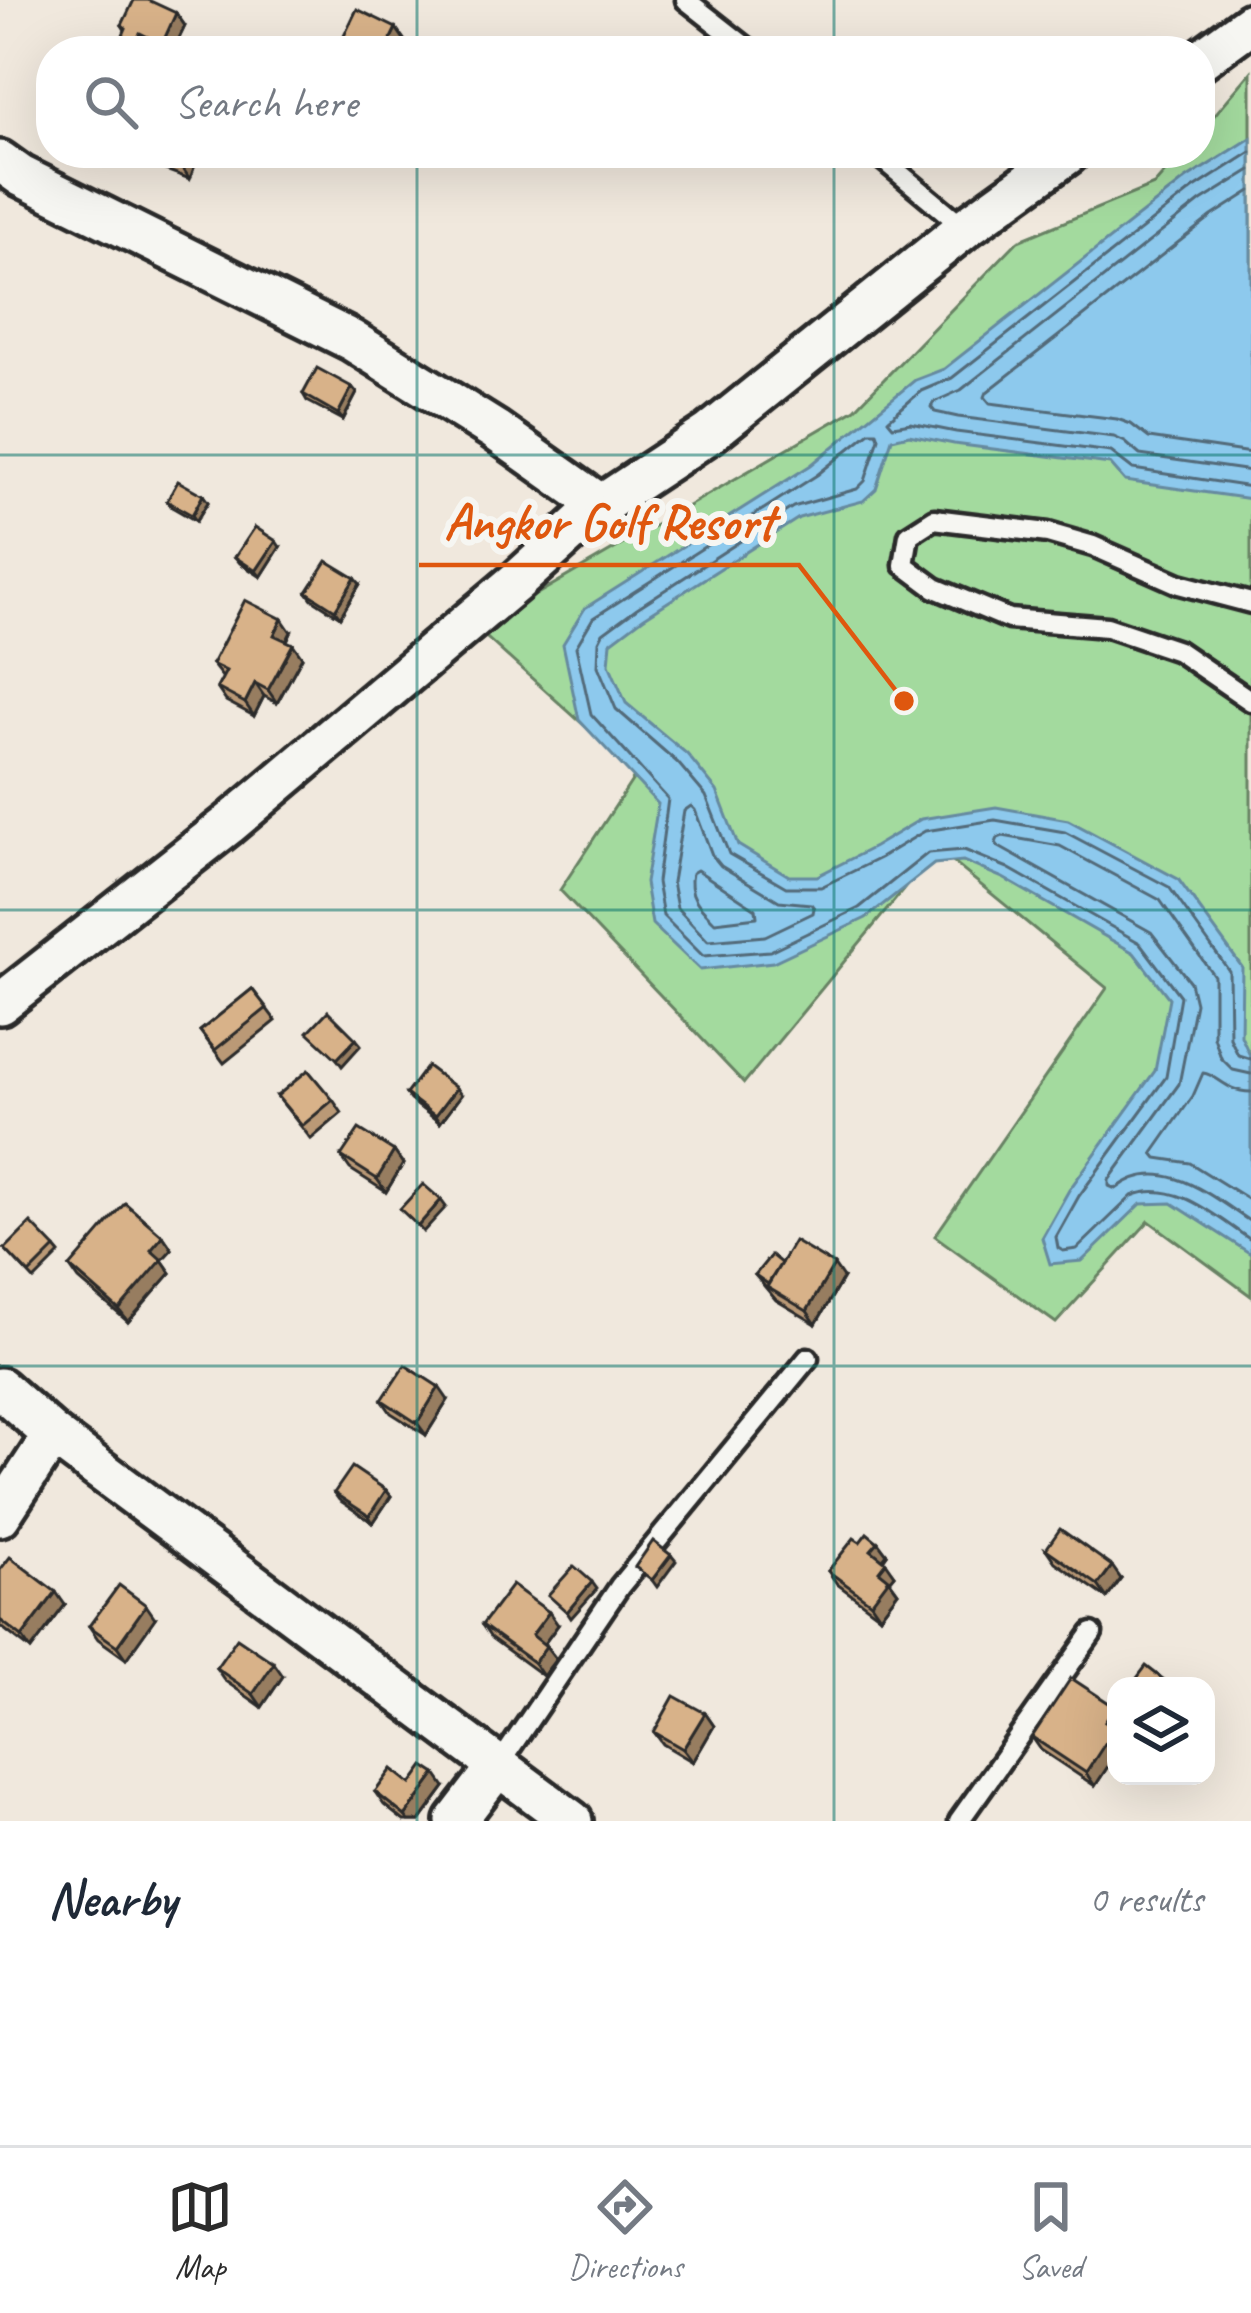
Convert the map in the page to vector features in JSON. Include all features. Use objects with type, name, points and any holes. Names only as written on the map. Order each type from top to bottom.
[{"type":"street","points":[[1215,49],[1251,23]]},
{"type":"street","points":[[0,160],[42,186],[351,340],[495,430],[601,505]]},
{"type":"street","points":[[0,1004],[228,825],[601,505],[710,433],[965,228],[1049,168]]},
{"type":"street","points":[[0,1388],[53,1435],[572,1821]]},
{"type":"street","points":[[0,1516],[53,1435]]},
{"type":"street","points":[[456,1821],[498,1766]]},
{"type":"lane","points":[[686,0],[732,36]]},
{"type":"lane","points":[[892,168],[965,228]]},
{"type":"lane","points":[[1251,603],[1179,584],[1093,546],[1048,533],[934,519],[909,535],[904,566],[935,588],[1010,619],[1107,627],[1178,651],[1251,701]]},
{"type":"lane","points":[[498,1766],[620,1586],[808,1358]]},
{"type":"lane","points":[[959,1821],[1092,1633]]},
{"type":"green space","points":[[1251,72],[1251,1296],[1149,1221],[1056,1323],[935,1236],[1107,988],[937,849],[744,1083],[560,890],[637,773],[477,629],[855,409],[1018,241],[1154,185],[1169,168],[1215,168],[1215,114]]},
{"type":"water","points":[[1251,138],[1251,499],[1125,481],[1110,464],[909,435],[892,439],[876,489],[863,501],[799,518],[611,642],[609,664],[626,703],[687,754],[717,791],[738,845],[789,876],[817,876],[921,819],[996,807],[1068,820],[1178,879],[1242,967],[1241,1036],[1251,1058],[1251,1254],[1172,1203],[1141,1204],[1082,1261],[1050,1264],[1042,1238],[1069,1190],[1155,1071],[1169,998],[1134,953],[1003,878],[963,861],[934,864],[866,918],[773,962],[700,970],[652,924],[645,883],[658,804],[579,720],[563,644],[585,608],[811,465],[915,380],[944,369],[1186,179],[1203,168],[1215,168],[1215,161]]},
{"type":"building","points":[[134,0],[148,0],[176,13],[166,36],[123,36],[126,28],[122,25]]},
{"type":"building","points":[[357,9],[396,28],[392,36],[344,36]]},
{"type":"building","points":[[317,368],[352,387],[338,414],[303,394]]},
{"type":"building","points":[[178,481],[203,495],[192,515],[167,501]]},
{"type":"building","points":[[255,527],[276,541],[256,571],[235,557]]},
{"type":"building","points":[[327,561],[355,578],[335,610],[307,592]]},
{"type":"building","points":[[245,600],[282,619],[274,635],[293,644],[268,690],[255,683],[245,703],[217,688],[226,671],[212,664]]},
{"type":"building","points":[[252,989],[267,1008],[215,1050],[200,1031]]},
{"type":"building","points":[[328,1011],[356,1039],[337,1059],[308,1032]]},
{"type":"building","points":[[427,1066],[456,1088],[435,1116],[406,1094]]},
{"type":"building","points":[[308,1070],[333,1100],[302,1126],[277,1096]]},
{"type":"building","points":[[359,1129],[394,1151],[377,1179],[341,1156]]},
{"type":"building","points":[[423,1184],[441,1200],[418,1226],[400,1209]]},
{"type":"building","points":[[125,1203],[163,1236],[151,1250],[162,1260],[119,1310],[70,1267]]},
{"type":"building","points":[[31,1223],[55,1248],[29,1274],[5,1249]]},
{"type":"building","points":[[794,1241],[834,1265],[807,1311],[767,1287]]},
{"type":"building","points":[[771,1255],[781,1263],[768,1284],[755,1275]]},
{"type":"building","points":[[405,1365],[439,1387],[417,1423],[382,1400]]},
{"type":"building","points":[[352,1467],[386,1490],[369,1516],[334,1493]]},
{"type":"building","points":[[1060,1529],[1112,1566],[1098,1585],[1046,1549]]},
{"type":"building","points":[[867,1533],[878,1542],[871,1550],[886,1562],[879,1571],[889,1579],[871,1603],[828,1571],[854,1538],[860,1542]]},
{"type":"building","points":[[653,1541],[671,1555],[652,1580],[635,1567]]},
{"type":"building","points":[[10,1557],[56,1592],[22,1637],[0,1620],[0,1570]]},
{"type":"building","points":[[574,1566],[592,1582],[567,1612],[548,1595]]},
{"type":"building","points":[[119,1585],[146,1605],[117,1646],[89,1626]]},
{"type":"building","points":[[512,1585],[549,1612],[532,1635],[546,1646],[534,1663],[482,1625]]},
{"type":"building","points":[[237,1638],[274,1663],[253,1694],[216,1668]]},
{"type":"building","points":[[1146,1666],[1160,1677],[1138,1677]]},
{"type":"building","points":[[1071,1678],[1107,1702],[1107,1740],[1086,1773],[1032,1737]]},
{"type":"building","points":[[674,1696],[705,1713],[683,1749],[654,1732]]},
{"type":"building","points":[[424,1766],[436,1774],[405,1816],[375,1792],[392,1769],[411,1784]]},
{"type":"place","name":"Angkor Golf Resort","points":[[904,701]]}]
